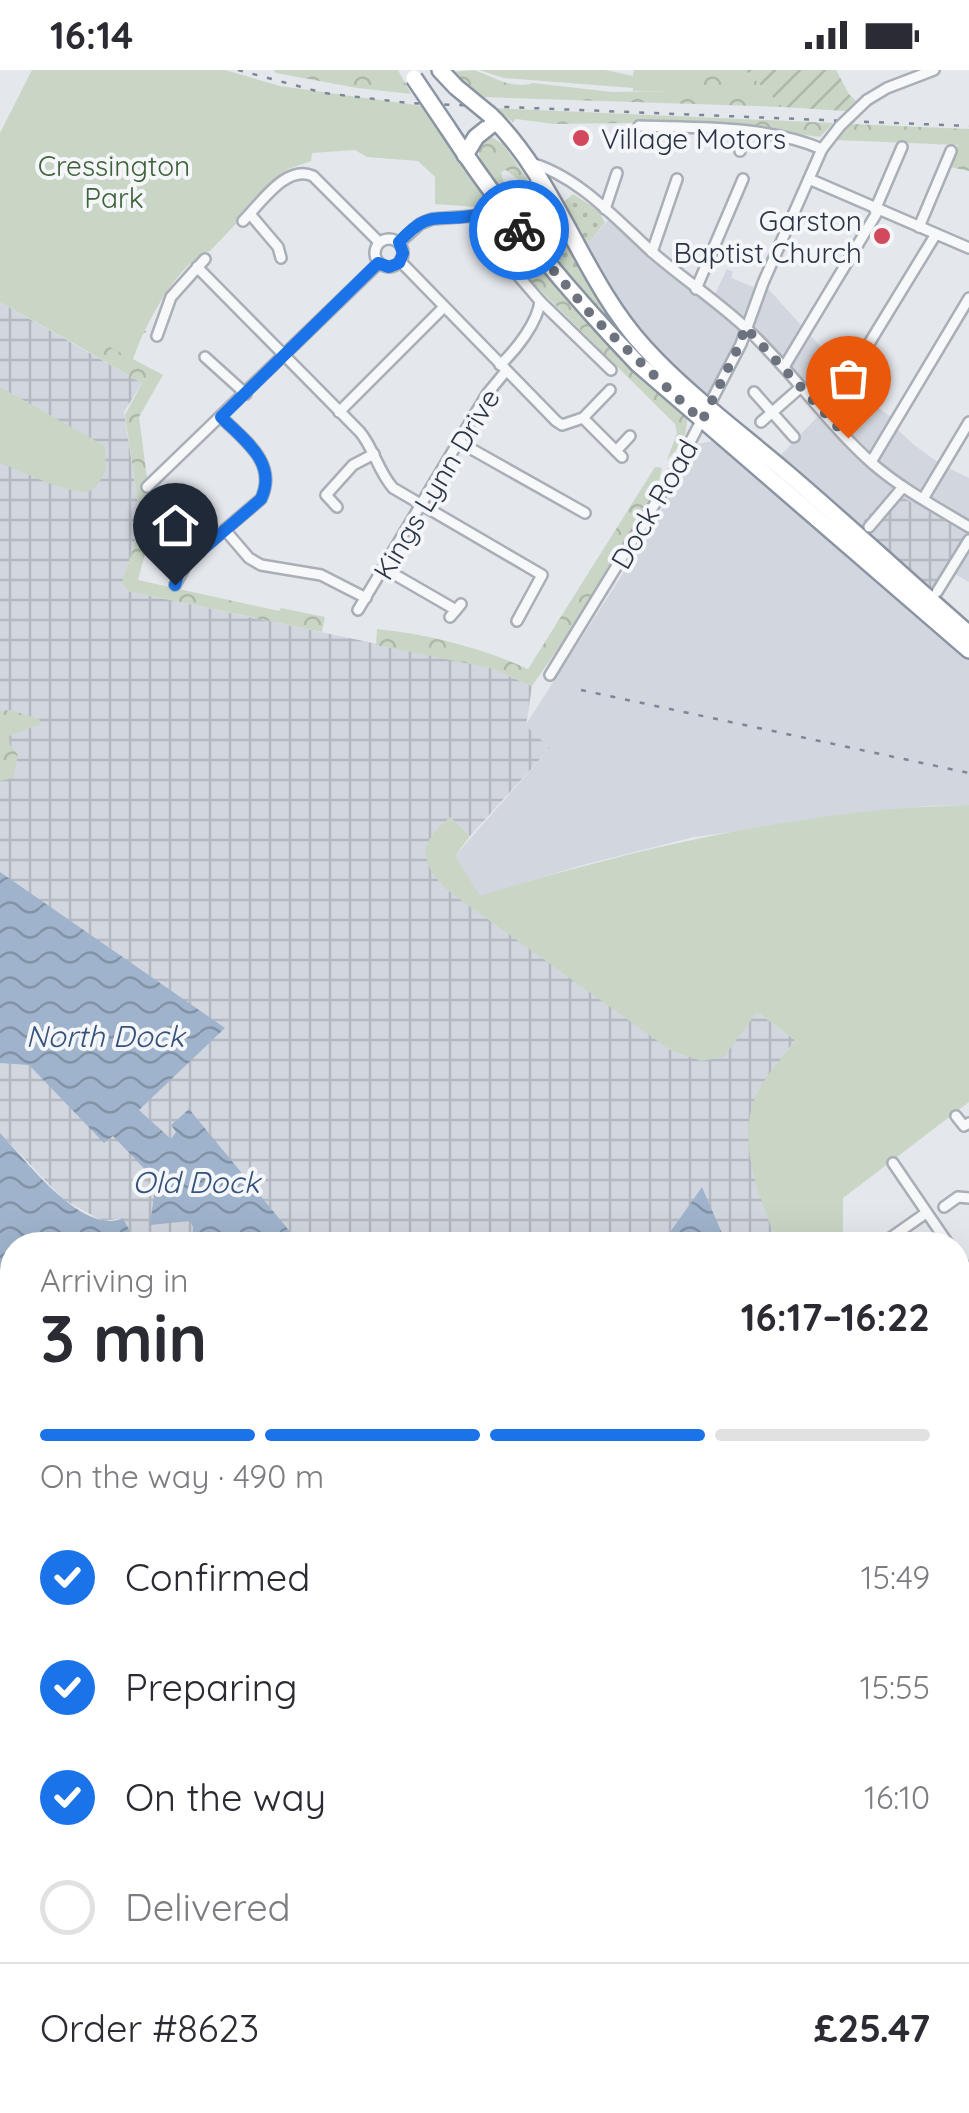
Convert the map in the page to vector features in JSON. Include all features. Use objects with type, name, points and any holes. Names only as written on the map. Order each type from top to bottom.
[{"type":"highway","points":[[440,70],[493,118],[539,181],[632,332],[705,414],[786,472],[969,634]]},
{"type":"highway","points":[[411,74],[505,211],[594,318],[969,650]]},
{"type":"highway","points":[[465,154],[493,118]]},
{"type":"highway","points":[[505,211],[522,211],[533,202],[539,181]]},
{"type":"street","name":"Dock Road","points":[[550,676],[647,520],[705,414],[740,344],[822,149],[868,100],[886,88],[934,70]]},
{"type":"street","points":[[648,145],[644,126],[702,127],[807,142],[822,149]]},
{"type":"street","points":[[740,132],[740,152]]},
{"type":"street","points":[[784,367],[877,210],[902,147]]},
{"type":"street","points":[[919,227],[952,150]]},
{"type":"street","points":[[525,161],[544,166],[570,181],[605,209],[745,327],[871,462],[902,488],[969,527]]},
{"type":"street","points":[[290,243],[280,254],[247,217],[288,176],[304,172],[314,176],[379,242]]},
{"type":"street","points":[[605,209],[617,174]]},
{"type":"street","points":[[809,179],[969,248]]},
{"type":"street","points":[[652,252],[678,180]]},
{"type":"street","points":[[696,289],[743,180]]},
{"type":"street","points":[[399,242],[432,218],[505,211]]},
{"type":"street","points":[[826,414],[936,234]]},
{"type":"street","points":[[389,238],[399,242],[403,253],[400,261],[389,267],[378,263],[374,252],[379,242],[389,238]]},
{"type":"street","points":[[484,246],[500,249],[540,301],[610,370]]},
{"type":"street","points":[[157,336],[171,297],[205,259]]},
{"type":"street","points":[[400,261],[556,422],[583,418],[610,390]]},
{"type":"street","points":[[147,487],[378,263]]},
{"type":"street","points":[[196,267],[360,432],[393,488],[542,575],[516,620]]},
{"type":"street","points":[[871,462],[969,298]]},
{"type":"street","name":"Kings Lynn Drive","points":[[358,610],[539,309],[540,301]]},
{"type":"street","points":[[339,412],[443,308]]},
{"type":"street","points":[[205,356],[246,394]]},
{"type":"street","points":[[760,422],[801,387]]},
{"type":"street","points":[[754,392],[794,436]]},
{"type":"street","points":[[175,585],[188,562],[261,499],[268,478],[260,456],[221,417]]},
{"type":"street","points":[[583,418],[619,454],[630,436]]},
{"type":"street","points":[[924,499],[969,422]]},
{"type":"street","points":[[459,442],[585,514]]},
{"type":"street","points":[[337,507],[326,495],[353,465],[374,454]]},
{"type":"street","points":[[869,527],[902,488]]},
{"type":"street","name":"Kings Lynn Drive","points":[[225,530],[249,558],[261,565],[321,575],[366,598]]},
{"type":"street","points":[[937,592],[969,540]]},
{"type":"street","points":[[385,570],[456,610]]},
{"type":"street","points":[[956,1116],[964,1126],[969,1123]]},
{"type":"street","points":[[887,1178],[895,1167],[940,1232]]},
{"type":"street","points":[[957,1215],[946,1206],[958,1197],[969,1198]]},
{"type":"street","points":[[899,1232],[926,1212]]},
{"type":"shaded area","points":[[613,215],[712,300],[727,269],[733,272],[731,278],[751,286],[760,289],[763,283],[828,355],[852,371],[849,376],[869,402],[896,420],[893,425],[914,445],[969,478],[969,582],[946,569],[968,532],[859,526],[778,458],[823,411],[746,328],[712,401],[645,334],[612,292],[583,239],[589,242]]},
{"type":"shaded area","points":[[0,302],[142,383],[124,412],[141,523],[122,583],[128,591],[490,668],[532,686],[526,726],[550,748],[470,836],[450,817],[447,890],[757,1012],[795,1040],[757,1092],[764,1208],[774,1232],[130,1232],[123,1218],[103,1221],[64,1200],[0,1133]]},
{"type":"shaded area","points":[[712,441],[803,513],[969,659],[969,805],[927,806],[694,837],[479,897],[455,856],[550,748],[525,726],[645,539],[698,444]]},
{"type":"shaded area","points":[[891,491],[968,533],[932,591],[859,526]]},
{"type":"green space","name":"Cressington Park","points":[[32,70],[225,70],[280,86],[422,106],[483,193],[483,200],[478,207],[435,204],[435,177],[418,161],[367,157],[355,150],[312,153],[311,161],[288,169],[210,251],[185,269],[163,298],[132,359],[82,332],[73,343],[0,302],[0,133]]},
{"type":"green space","points":[[274,70],[398,70],[411,94],[357,88]]},
{"type":"green space","points":[[474,70],[511,84],[612,92],[672,91],[673,70],[745,70],[783,107],[481,97],[453,72]]},
{"type":"green space","points":[[479,70],[605,70],[633,76],[634,70],[673,70],[673,91],[633,91],[504,78]]},
{"type":"green space","points":[[745,70],[836,70],[856,101],[846,111],[783,107]]},
{"type":"green space","points":[[493,108],[833,123],[820,137],[703,122],[513,122]]},
{"type":"green space","points":[[851,124],[969,129],[969,171],[950,167],[958,145],[836,140]]},
{"type":"green space","points":[[490,136],[503,144],[529,182],[525,185],[506,170],[501,172],[504,197],[489,179],[479,154],[482,139]]},
{"type":"green space","points":[[573,194],[599,211],[605,223],[589,242],[578,235],[561,204]]},
{"type":"green space","points":[[551,210],[659,373],[635,354],[531,236],[536,231],[529,223]]},
{"type":"green space","points":[[501,226],[582,315],[687,417],[682,441],[667,460],[677,433],[675,424],[512,262],[498,236]]},
{"type":"green space","points":[[147,331],[133,359],[163,375],[139,417],[153,524],[138,580],[279,611],[281,608],[325,617],[322,632],[128,591],[122,583],[141,523],[125,415],[142,383],[73,343],[82,332]]},
{"type":"green space","points":[[0,387],[105,446],[106,471],[95,487],[84,492],[73,490],[0,463]]},
{"type":"green space","points":[[655,467],[662,468],[658,485],[584,611],[532,686],[490,668],[376,645],[377,629],[396,631],[473,648],[528,669]]},
{"type":"green space","points":[[0,711],[39,719],[41,724],[9,736],[18,755],[13,778],[0,781]]},
{"type":"green space","points":[[969,805],[969,1102],[843,1198],[843,1232],[774,1232],[752,1170],[748,1129],[751,1110],[762,1084],[795,1040],[757,1012],[724,1057],[701,1061],[670,1050],[447,890],[431,870],[426,852],[432,836],[450,817],[470,836],[455,856],[480,896],[599,862],[722,834],[907,808]]},
{"type":"water","name":"North Dock","points":[[0,872],[225,1028],[139,1110],[171,1139],[176,1132],[171,1125],[189,1109],[290,1232],[193,1232],[190,1221],[150,1225],[156,1181],[113,1136],[104,1143],[29,1065],[0,1063]]},
{"type":"water","points":[[0,1133],[73,1206],[107,1221],[123,1218],[130,1232],[0,1232]]},
{"type":"water","points":[[702,1187],[721,1232],[670,1232]]},
{"type":"railway","points":[[238,70],[324,93],[409,103],[969,126]]},
{"type":"railway","points":[[581,690],[969,773]]},
{"type":"way so far","points":[[519,230],[638,364],[702,421],[745,327],[848,438]]},
{"type":"place","name":"Village Motors","points":[[581,138]]},
{"type":"place","name":"Garston Baptist Church","points":[[882,236]]},
{"type":"route","points":[[175,585],[188,562],[261,499],[267,487],[266,468],[260,456],[221,417],[378,263],[389,267],[399,263],[403,253],[399,242],[420,224],[439,216],[473,216],[502,208],[519,230]]},
{"type":"water label","name":"Old Dock","points":[[196,1182]]}]
